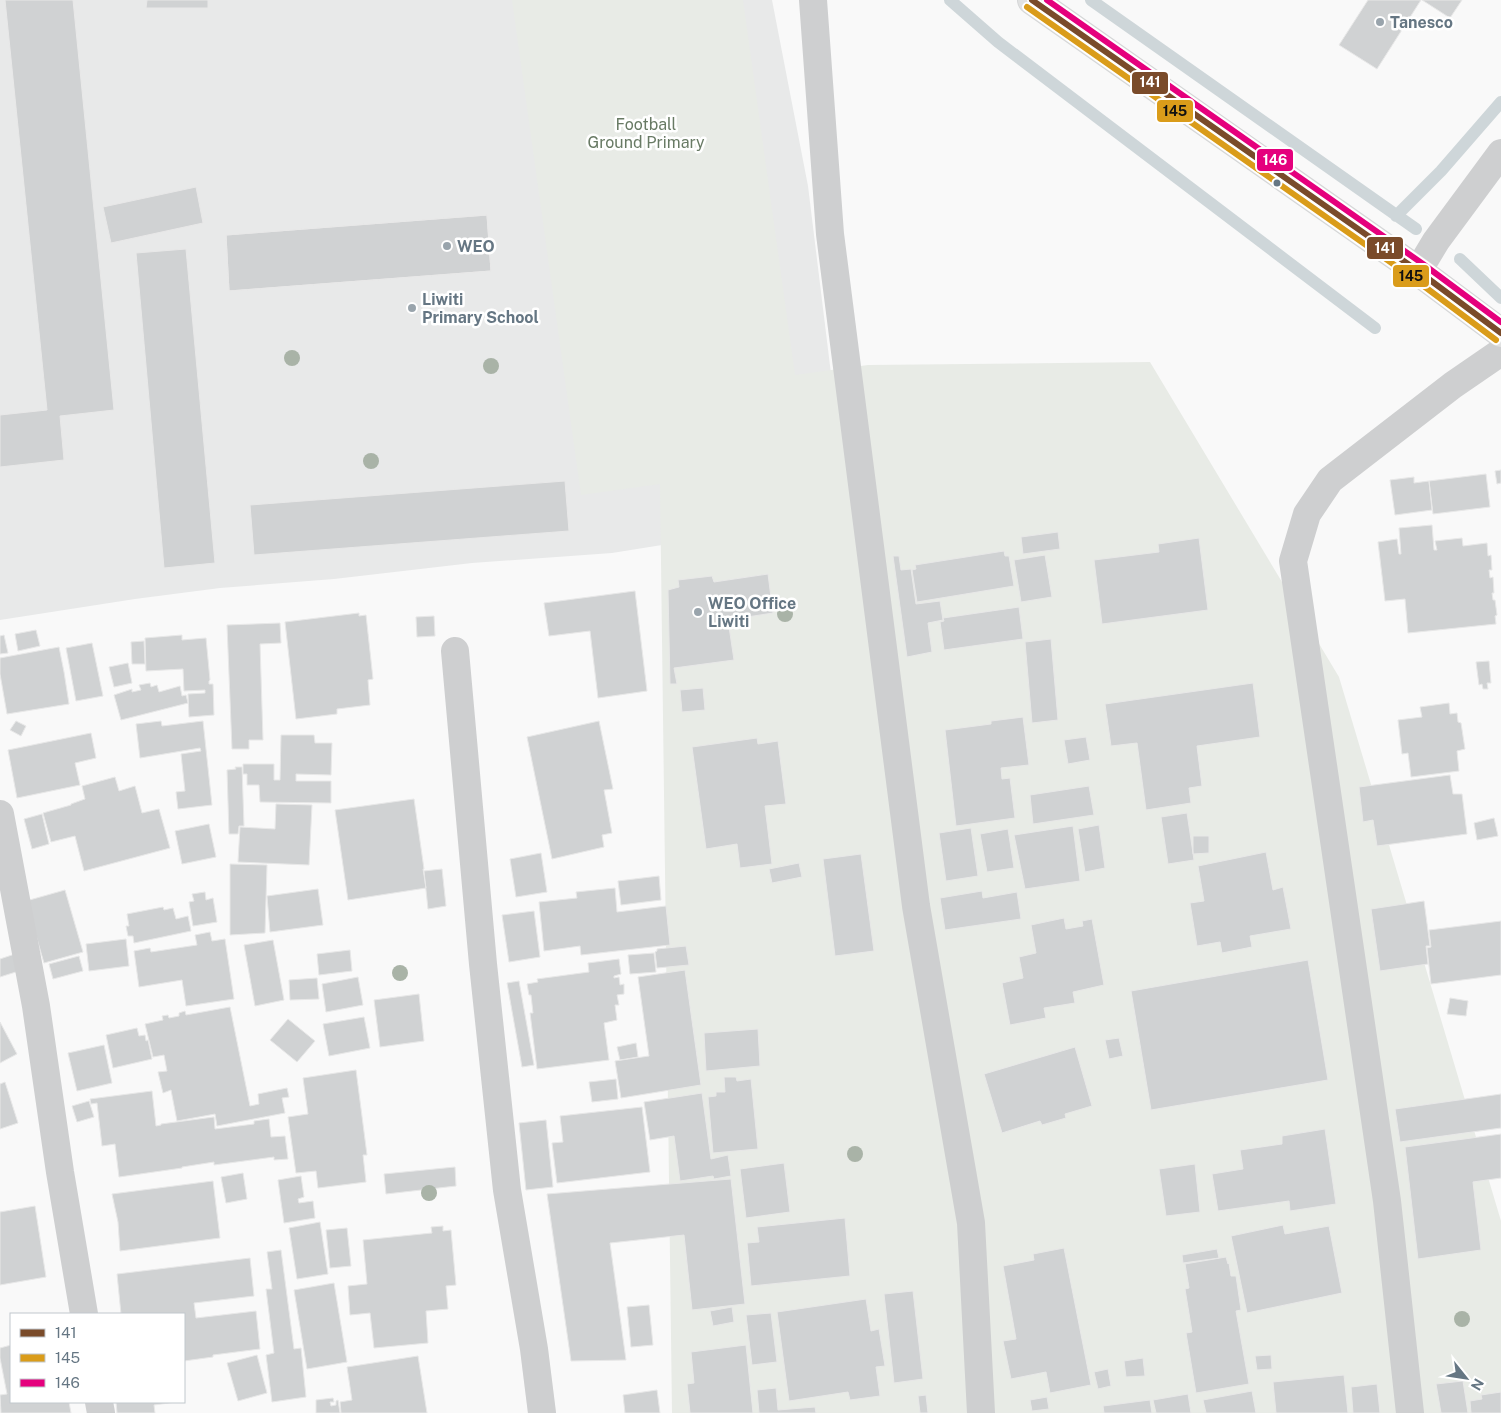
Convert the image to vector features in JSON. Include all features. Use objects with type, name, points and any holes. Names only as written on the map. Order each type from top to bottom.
[{"type":"main road","points":[[1032,0],[1418,271],[1501,333]]},
{"type":"street","points":[[814,0],[830,234],[916,906],[971,1223],[982,1413]]},
{"type":"street","points":[[1418,271],[1436,242],[1501,153]]},
{"type":"street","points":[[1410,1413],[1387,1201],[1293,561],[1307,514],[1330,480],[1453,385],[1501,352]]},
{"type":"street","points":[[455,651],[483,964],[507,1190],[534,1349],[542,1413]]},
{"type":"street","points":[[0,814],[36,1006],[60,1172],[84,1313]]},
{"type":"shaded area","name":"Liwiti Primary School","points":[[0,0],[772,0],[808,186],[838,431],[762,529],[612,553],[472,563],[334,579],[220,588],[0,620]]},
{"type":"green space","name":"Football Ground Primary","points":[[512,0],[743,0],[795,375],[868,365],[1150,362],[1339,677],[1501,1221],[1501,1413],[672,1413],[660,484],[581,495]]},
{"type":"building","points":[[5,0],[73,0],[114,410],[60,416],[64,460],[0,467],[0,415],[47,410]]},
{"type":"building","points":[[147,0],[208,0],[208,8],[146,8]]},
{"type":"building","name":"Tanesco","points":[[1368,0],[1421,0],[1377,69],[1339,45]]},
{"type":"building","name":"Tanesco","points":[[1422,0],[1462,0],[1450,18]]},
{"type":"building","points":[[196,187],[203,223],[111,243],[103,207]]},
{"type":"building","points":[[487,215],[491,271],[229,291],[226,235]]},
{"type":"building","points":[[487,215],[491,271],[229,291],[226,235]]},
{"type":"building","points":[[186,249],[215,563],[164,568],[136,253]]},
{"type":"building","points":[[1501,470],[1501,483],[1497,484],[1495,471]]},
{"type":"building","points":[[1486,474],[1490,507],[1433,514],[1429,481]]},
{"type":"building","points":[[1414,477],[1414,483],[1429,481],[1432,510],[1395,515],[1390,480]]},
{"type":"building","points":[[565,481],[569,531],[254,555],[250,505]]},
{"type":"building","points":[[1432,525],[1434,550],[1437,550],[1435,541],[1462,538],[1463,546],[1487,543],[1488,556],[1491,555],[1492,570],[1489,570],[1490,578],[1493,577],[1494,593],[1492,593],[1497,615],[1495,616],[1496,624],[1408,633],[1405,599],[1385,601],[1378,542],[1397,539],[1399,554],[1401,554],[1399,528]]},
{"type":"building","points":[[1058,532],[1060,549],[1023,554],[1021,537]]},
{"type":"building","points":[[1199,538],[1208,610],[1102,624],[1094,560],[1159,552],[1158,544]]},
{"type":"building","points":[[1004,551],[1005,556],[1009,556],[1014,586],[917,602],[912,570],[916,569],[915,565]]},
{"type":"building","points":[[1045,555],[1052,597],[1021,602],[1014,560]]},
{"type":"building","points":[[893,556],[899,556],[901,570],[911,569],[916,604],[940,601],[943,620],[928,623],[932,652],[907,657]]},
{"type":"building","points":[[768,574],[773,613],[728,620],[734,660],[674,668],[677,684],[670,684],[668,590],[679,587],[678,580],[712,576],[714,582]]},
{"type":"building","points":[[635,591],[647,691],[598,698],[590,631],[549,636],[544,603]]},
{"type":"building","points":[[1019,607],[1023,639],[944,650],[940,622],[944,621],[943,618]]},
{"type":"building","points":[[359,613],[359,616],[366,615],[373,679],[368,680],[370,705],[337,709],[337,714],[296,719],[285,622]]},
{"type":"building","points":[[434,616],[435,636],[417,637],[416,617]]},
{"type":"building","points":[[280,623],[281,643],[260,644],[263,740],[249,740],[249,749],[232,749],[227,625]]},
{"type":"building","points":[[36,630],[40,646],[18,651],[15,634]]},
{"type":"building","points":[[4,635],[8,653],[0,654],[0,636]]},
{"type":"building","points":[[182,635],[182,640],[206,638],[209,684],[213,684],[214,715],[189,717],[188,694],[205,693],[205,690],[184,691],[183,669],[146,671],[145,638]]},
{"type":"building","points":[[1051,639],[1058,720],[1032,723],[1025,642]]},
{"type":"building","points":[[144,641],[145,664],[132,664],[131,642]]},
{"type":"building","points":[[92,643],[103,696],[76,701],[66,648]]},
{"type":"building","points":[[59,647],[69,704],[7,714],[0,674],[0,658]]},
{"type":"building","points":[[1489,661],[1491,683],[1487,683],[1488,689],[1483,689],[1482,684],[1479,685],[1476,662]]},
{"type":"building","points":[[128,663],[132,683],[114,687],[109,667]]},
{"type":"building","points":[[150,683],[151,687],[157,685],[159,692],[180,686],[182,696],[186,695],[188,703],[121,720],[114,695],[132,689],[132,692],[141,690],[139,685]]},
{"type":"building","points":[[1253,683],[1260,737],[1197,746],[1202,786],[1189,788],[1191,803],[1146,810],[1137,743],[1111,746],[1105,704]]},
{"type":"building","points":[[703,688],[705,710],[682,712],[680,690]]},
{"type":"building","points":[[1449,703],[1450,714],[1457,713],[1458,722],[1461,723],[1465,749],[1457,751],[1459,771],[1411,777],[1408,753],[1402,754],[1398,720],[1422,717],[1420,707]]},
{"type":"building","points":[[1023,717],[1029,765],[1001,768],[1002,779],[1010,778],[1015,818],[956,826],[945,730],[991,724],[991,721]]},
{"type":"building","points":[[16,721],[26,726],[21,736],[10,730]]},
{"type":"building","points":[[161,721],[162,726],[203,721],[212,805],[178,809],[176,792],[185,791],[181,754],[201,751],[200,748],[140,758],[136,724]]},
{"type":"building","points":[[599,721],[613,789],[604,790],[612,833],[602,835],[604,847],[552,859],[527,737]]},
{"type":"building","points":[[91,733],[96,758],[75,763],[80,785],[17,798],[8,750]]},
{"type":"building","points":[[281,735],[314,735],[315,743],[332,743],[331,775],[296,774],[296,781],[331,781],[331,803],[260,802],[259,785],[247,785],[247,774],[243,774],[243,764],[274,764],[274,780],[280,780]]},
{"type":"building","points":[[1086,737],[1090,760],[1068,764],[1064,740]]},
{"type":"building","points":[[757,738],[758,744],[778,741],[786,804],[765,806],[772,864],[740,868],[737,844],[706,849],[692,747]]},
{"type":"building","points":[[235,767],[242,767],[244,826],[239,826],[238,834],[229,834],[227,770],[236,769]]},
{"type":"building","points":[[1450,775],[1453,794],[1462,794],[1467,834],[1377,846],[1373,820],[1363,822],[1359,787]]},
{"type":"building","points":[[115,777],[119,791],[135,786],[142,813],[159,809],[170,848],[84,871],[75,836],[51,842],[43,813],[85,799],[82,786]]},
{"type":"building","points":[[1089,786],[1094,815],[1033,824],[1030,795]]},
{"type":"building","points":[[414,799],[426,888],[348,900],[335,810]]},
{"type":"building","points":[[276,804],[312,805],[309,865],[238,862],[240,827],[275,829]]},
{"type":"building","points":[[1187,813],[1194,860],[1168,864],[1161,817]]},
{"type":"building","points":[[42,814],[49,844],[32,849],[24,819]]},
{"type":"building","points":[[1494,818],[1498,836],[1477,840],[1474,823]]},
{"type":"building","points":[[209,824],[216,857],[182,864],[175,831]]},
{"type":"building","points":[[1099,825],[1105,868],[1085,872],[1078,829]]},
{"type":"building","points":[[1073,826],[1080,881],[1025,889],[1014,835]]},
{"type":"building","points":[[971,828],[978,876],[946,881],[939,833]]},
{"type":"building","points":[[1008,829],[1014,868],[987,872],[980,834]]},
{"type":"building","points":[[1193,836],[1209,836],[1209,853],[1193,854]]},
{"type":"building","points":[[1266,852],[1273,890],[1283,887],[1291,929],[1250,936],[1252,947],[1222,953],[1220,942],[1197,946],[1190,903],[1204,901],[1198,866]]},
{"type":"building","points":[[541,853],[547,892],[516,897],[510,859]]},
{"type":"building","points":[[861,854],[874,951],[835,956],[823,859]]},
{"type":"building","points":[[799,863],[802,877],[772,883],[769,869]]},
{"type":"building","points":[[230,864],[267,865],[265,933],[230,935]]},
{"type":"building","points":[[442,869],[446,906],[428,909],[424,871]]},
{"type":"building","points":[[659,876],[661,900],[621,905],[618,881]]},
{"type":"building","points":[[615,888],[617,912],[666,906],[670,945],[581,955],[580,946],[544,951],[539,902],[577,898],[576,892]]},
{"type":"building","points":[[318,889],[323,925],[270,932],[267,896]]},
{"type":"building","points":[[65,890],[83,952],[44,963],[26,901]]},
{"type":"building","points":[[982,891],[983,898],[1017,892],[1021,919],[945,930],[940,898]]},
{"type":"building","points":[[205,892],[206,900],[213,898],[217,922],[193,926],[189,902],[194,901],[192,894]]},
{"type":"building","points":[[1424,901],[1430,946],[1426,946],[1428,964],[1380,971],[1371,909]]},
{"type":"building","points":[[163,907],[164,910],[173,908],[176,919],[188,916],[191,931],[134,943],[133,936],[128,936],[126,926],[129,926],[127,914]]},
{"type":"building","points":[[534,911],[540,957],[509,962],[502,915]]},
{"type":"building","points":[[1064,918],[1066,929],[1083,926],[1082,921],[1092,919],[1104,985],[1073,992],[1075,1003],[1044,1008],[1046,1018],[1010,1025],[1002,983],[1023,978],[1019,957],[1036,953],[1031,925]]},
{"type":"building","points":[[1501,921],[1501,975],[1431,984],[1427,948],[1431,947],[1429,930]]},
{"type":"building","points":[[210,932],[212,941],[225,939],[234,999],[186,1006],[182,980],[139,987],[134,951],[150,948],[151,952],[197,945],[195,935]]},
{"type":"building","points":[[126,939],[129,966],[89,971],[86,944]]},
{"type":"building","points":[[273,940],[284,1000],[255,1006],[244,945]]},
{"type":"building","points":[[686,946],[689,965],[657,968],[655,952],[657,949]]},
{"type":"building","points":[[350,950],[352,971],[319,975],[317,954]]},
{"type":"building","points":[[654,953],[656,972],[630,974],[628,955]]},
{"type":"building","points":[[15,954],[19,971],[0,977],[0,959]]},
{"type":"building","points":[[79,956],[83,971],[53,979],[49,964]]},
{"type":"building","points":[[619,959],[621,974],[614,976],[614,978],[619,977],[620,985],[624,984],[624,994],[617,995],[619,1005],[615,1005],[617,1020],[604,1023],[609,1060],[537,1069],[530,1013],[533,1013],[531,995],[529,995],[527,984],[538,982],[537,979],[589,972],[588,963]]},
{"type":"building","points":[[1308,960],[1328,1080],[1151,1110],[1131,991]]},
{"type":"building","points":[[685,970],[701,1085],[621,1098],[615,1061],[649,1056],[638,977]]},
{"type":"building","points":[[358,977],[363,1005],[326,1012],[322,984]]},
{"type":"building","points":[[317,978],[319,999],[290,1000],[289,980]]},
{"type":"building","points":[[519,981],[534,1065],[522,1067],[507,983]]},
{"type":"building","points":[[419,994],[424,1041],[380,1047],[374,1000]]},
{"type":"building","points":[[1450,998],[1468,1001],[1466,1016],[1447,1014]]},
{"type":"building","points":[[230,1007],[250,1106],[259,1104],[258,1094],[287,1088],[289,1097],[282,1098],[285,1113],[217,1126],[215,1114],[177,1121],[171,1090],[163,1093],[158,1072],[167,1071],[164,1055],[153,1057],[145,1024],[163,1020],[162,1016],[168,1015],[169,1018],[179,1016],[179,1013],[185,1011],[186,1015]]},
{"type":"building","points":[[364,1017],[370,1048],[329,1056],[323,1024]]},
{"type":"building","points":[[288,1019],[315,1041],[297,1062],[270,1040]]},
{"type":"building","points":[[0,1022],[17,1054],[0,1063]]},
{"type":"building","points":[[137,1028],[139,1036],[145,1035],[146,1041],[148,1040],[152,1059],[113,1068],[106,1035]]},
{"type":"building","points":[[758,1029],[760,1066],[706,1071],[704,1033]]},
{"type":"building","points":[[1119,1038],[1123,1056],[1109,1059],[1105,1040]]},
{"type":"building","points":[[636,1043],[638,1057],[620,1060],[617,1047]]},
{"type":"building","points":[[104,1045],[112,1083],[77,1091],[68,1053]]},
{"type":"building","points":[[1075,1047],[1092,1106],[1065,1114],[1066,1118],[1042,1125],[1040,1121],[1002,1133],[984,1074]]},
{"type":"building","points":[[356,1070],[367,1155],[363,1155],[366,1182],[318,1188],[316,1171],[296,1173],[288,1117],[308,1114],[303,1078]]},
{"type":"building","points":[[724,1077],[736,1077],[737,1081],[751,1079],[758,1149],[713,1153],[708,1097],[716,1096],[716,1092],[725,1092]]},
{"type":"building","points":[[616,1079],[618,1099],[592,1102],[589,1082]]},
{"type":"building","points":[[5,1082],[18,1123],[0,1129],[0,1084]]},
{"type":"building","points":[[152,1091],[156,1126],[214,1117],[215,1129],[254,1124],[254,1121],[269,1119],[271,1137],[285,1136],[288,1159],[274,1160],[274,1157],[214,1165],[214,1162],[119,1177],[115,1144],[102,1146],[97,1103],[91,1104],[90,1099]]},
{"type":"building","points":[[702,1093],[711,1159],[728,1155],[731,1176],[714,1179],[713,1176],[680,1181],[674,1136],[650,1140],[644,1102]]},
{"type":"building","points":[[1501,1094],[1501,1128],[1400,1142],[1395,1109]]},
{"type":"building","points":[[89,1101],[94,1117],[77,1122],[72,1106]]},
{"type":"building","points":[[642,1107],[650,1172],[557,1183],[552,1143],[563,1142],[560,1116]]},
{"type":"building","points":[[546,1120],[553,1187],[526,1190],[519,1123]]},
{"type":"building","points":[[1325,1129],[1336,1204],[1290,1211],[1289,1201],[1218,1211],[1212,1174],[1243,1169],[1240,1150],[1282,1144],[1282,1136]]},
{"type":"building","points":[[1501,1134],[1501,1178],[1473,1182],[1481,1250],[1418,1259],[1405,1147]]},
{"type":"building","points":[[784,1163],[790,1212],[746,1218],[740,1169]]},
{"type":"building","points":[[1195,1164],[1200,1212],[1166,1216],[1159,1169]]},
{"type":"building","points":[[455,1167],[456,1186],[386,1194],[384,1174]]},
{"type":"building","points":[[243,1173],[247,1199],[226,1203],[221,1177]]},
{"type":"building","points":[[301,1176],[304,1197],[298,1199],[299,1203],[313,1201],[315,1218],[284,1223],[278,1180]]},
{"type":"building","points":[[731,1179],[745,1304],[692,1310],[684,1235],[610,1243],[626,1360],[571,1361],[547,1194]]},
{"type":"building","points":[[213,1181],[220,1238],[120,1251],[118,1222],[112,1194]]},
{"type":"building","points":[[35,1206],[46,1277],[0,1285],[0,1212]]},
{"type":"building","points":[[845,1218],[850,1276],[751,1286],[747,1243],[759,1242],[757,1227]]},
{"type":"building","points":[[320,1222],[328,1274],[297,1279],[289,1228]]},
{"type":"building","points":[[1283,1225],[1285,1234],[1329,1226],[1342,1293],[1247,1313],[1231,1236]]},
{"type":"building","points":[[443,1226],[443,1231],[451,1230],[456,1285],[446,1286],[448,1309],[426,1311],[428,1343],[374,1348],[370,1313],[350,1315],[348,1286],[367,1284],[363,1240],[432,1233],[431,1227]]},
{"type":"building","points":[[347,1228],[351,1266],[330,1268],[326,1230]]},
{"type":"building","points":[[1064,1248],[1091,1385],[1050,1393],[1046,1372],[1011,1379],[1003,1341],[1016,1339],[1003,1266],[1034,1260],[1033,1254]]},
{"type":"building","points":[[1217,1249],[1219,1258],[1183,1263],[1182,1255]]},
{"type":"building","points":[[281,1250],[294,1349],[301,1348],[306,1397],[272,1402],[266,1355],[274,1353],[266,1289],[272,1289],[267,1252]]},
{"type":"building","points":[[1226,1257],[1231,1276],[1236,1276],[1241,1310],[1236,1311],[1249,1384],[1196,1393],[1186,1333],[1192,1332],[1185,1289],[1189,1288],[1185,1264]]},
{"type":"building","points":[[250,1258],[254,1296],[194,1303],[196,1318],[256,1311],[260,1349],[185,1361],[185,1313],[121,1313],[117,1274]]},
{"type":"building","points":[[334,1283],[347,1362],[307,1369],[294,1290]]},
{"type":"building","points":[[913,1291],[923,1379],[894,1383],[884,1294]]},
{"type":"building","points":[[866,1299],[871,1331],[879,1329],[885,1366],[876,1367],[880,1396],[850,1400],[848,1392],[789,1401],[777,1312]]},
{"type":"building","points":[[649,1305],[653,1345],[631,1347],[627,1307]]},
{"type":"building","points":[[732,1307],[734,1322],[713,1326],[710,1311]]},
{"type":"building","points":[[771,1313],[777,1362],[752,1365],[746,1315]]},
{"type":"building","points":[[10,1345],[10,1403],[69,1403],[71,1413],[1,1413],[0,1395],[7,1394],[0,1358],[0,1348]]},
{"type":"building","points":[[746,1345],[753,1413],[690,1413],[687,1384],[694,1383],[691,1352]]},
{"type":"building","points":[[257,1355],[267,1393],[238,1401],[227,1363]]},
{"type":"building","points":[[1271,1355],[1272,1369],[1257,1370],[1255,1356]]},
{"type":"building","points":[[418,1356],[427,1413],[341,1413],[340,1402],[352,1400],[347,1367]]},
{"type":"building","points":[[1143,1358],[1145,1376],[1126,1377],[1124,1361]]},
{"type":"building","points":[[1108,1369],[1111,1386],[1098,1389],[1094,1372]]},
{"type":"building","points":[[1344,1375],[1348,1413],[1276,1413],[1273,1382]]},
{"type":"building","points":[[1463,1381],[1468,1413],[1441,1413],[1436,1384]]},
{"type":"building","points":[[1377,1384],[1380,1413],[1353,1413],[1351,1387]]},
{"type":"building","points":[[776,1388],[778,1410],[815,1407],[816,1413],[759,1413],[757,1390]]},
{"type":"building","points":[[657,1390],[660,1413],[625,1413],[623,1395]]},
{"type":"building","points":[[1252,1391],[1256,1413],[1206,1413],[1203,1400]]},
{"type":"building","points":[[1501,1392],[1501,1413],[1471,1413],[1470,1401],[1482,1399],[1481,1395]]},
{"type":"building","points":[[1188,1394],[1191,1413],[1156,1413],[1153,1400]]},
{"type":"building","points":[[926,1395],[928,1413],[920,1413],[918,1396]]},
{"type":"building","points":[[1047,1397],[1049,1409],[1032,1411],[1030,1400]]},
{"type":"building","points":[[333,1398],[334,1402],[330,1402],[331,1406],[336,1405],[338,1400],[340,1413],[316,1413],[316,1400]]},
{"type":"building","points":[[1150,1400],[1152,1413],[1104,1413],[1103,1406]]},
{"type":"building","points":[[116,1403],[169,1403],[154,1405],[155,1413],[117,1413]]},
{"type":"waterway","points":[[950,0],[998,42],[1375,328]]},
{"type":"waterway","points":[[1091,0],[1416,229]]},
{"type":"waterway","points":[[1396,216],[1441,171],[1501,102]]},
{"type":"waterway","points":[[1460,259],[1501,298]]},
{"type":"transit line","name":"141","points":[[1032,0],[1418,271],[1501,333]]},
{"type":"transit line","name":"146","points":[[1047,0],[1423,264],[1501,322]]},
{"type":"transit line","name":"145","points":[[1027,7],[1413,278],[1496,340]]},
{"type":"place","name":"Tanesco","points":[[1380,22]]},
{"type":"place","name":"WEO","points":[[447,246]]},
{"type":"place","name":"Liwiti Primary School","points":[[412,308]]},
{"type":"place","name":"WEO Office Liwiti","points":[[698,612]]}]
